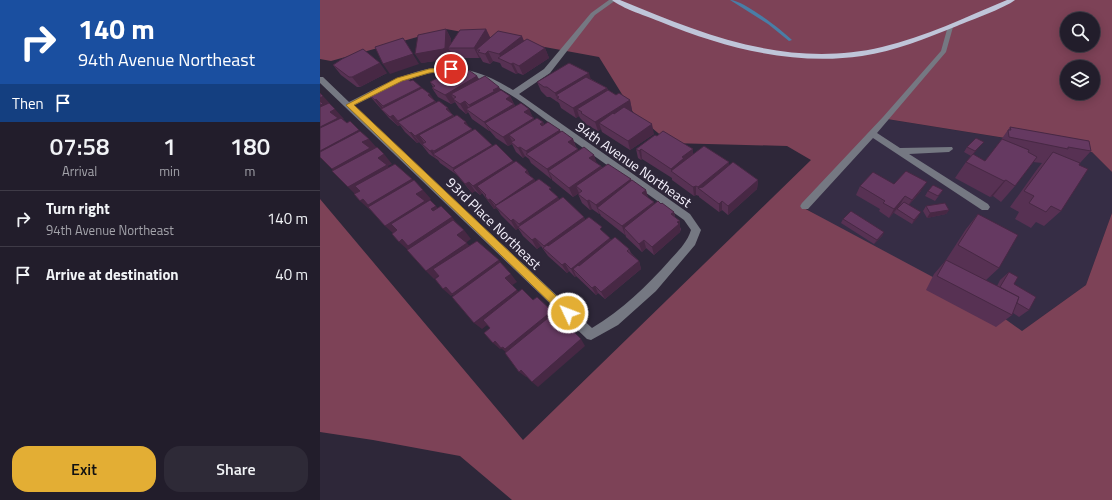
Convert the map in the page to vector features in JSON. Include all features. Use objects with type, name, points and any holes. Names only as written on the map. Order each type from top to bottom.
[{"type":"main road","points":[[614,0],[702,35],[722,41],[767,51],[805,55],[842,56],[883,49],[950,27],[1012,0]]},
{"type":"street","points":[[513,94],[547,71],[593,14],[614,0]]},
{"type":"street","points":[[805,206],[872,134],[944,51],[950,27]]},
{"type":"street","name":"94th Avenue Northeast","points":[[349,105],[400,80],[429,71],[451,69],[479,75],[513,94],[687,216],[696,230],[692,242],[652,288]]},
{"type":"street","name":"93rd Place Northeast","points":[[320,79],[591,335],[614,321],[652,288]]},
{"type":"street","points":[[872,134],[985,206]]},
{"type":"street","points":[[899,151],[949,150]]},
{"type":"shaded area","points":[[320,0],[1112,0],[1112,172],[1092,152],[887,119],[800,206],[987,306],[1022,331],[1086,285],[1112,213],[1112,500],[512,500],[460,456],[320,432],[320,199],[523,440],[811,160],[787,146],[670,143],[633,112],[599,57],[446,29],[331,61],[320,59]]},
{"type":"shaded area","points":[[886,119],[1092,152],[1112,172],[1112,213],[1086,285],[1022,331],[992,324],[802,206]]},
{"type":"building","points":[[446,29],[445,48],[415,54],[418,35]]},
{"type":"building","points":[[486,29],[474,48],[448,48],[460,30]]},
{"type":"building","points":[[498,31],[522,36],[499,54],[488,51],[485,54],[478,52],[480,50],[476,50]]},
{"type":"building","points":[[403,38],[413,54],[383,64],[375,47]]},
{"type":"building","points":[[527,39],[545,48],[519,66],[498,58]]},
{"type":"building","points":[[363,49],[380,63],[352,77],[349,77],[333,65],[342,59]]},
{"type":"building","points":[[569,63],[589,73],[555,93],[537,82]]},
{"type":"building","points":[[457,67],[464,71],[470,71],[477,76],[445,95],[432,88],[435,86],[430,82]]},
{"type":"building","points":[[404,76],[410,81],[413,80],[421,87],[383,106],[368,94]]},
{"type":"building","points":[[485,76],[499,87],[493,90],[495,91],[469,105],[465,101],[460,104],[453,99],[456,97],[451,94]]},
{"type":"building","points":[[586,77],[607,88],[573,108],[557,98],[559,97],[556,95]]},
{"type":"building","points":[[422,88],[430,94],[428,95],[435,101],[398,121],[393,115],[390,117],[381,109]]},
{"type":"building","points":[[501,90],[510,96],[506,99],[514,104],[484,122],[466,109]]},
{"type":"building","points":[[608,90],[616,95],[619,93],[630,100],[595,122],[577,109]]},
{"type":"building","points":[[439,101],[448,108],[446,109],[453,115],[415,136],[398,122]]},
{"type":"building","points":[[329,103],[335,109],[330,112],[338,118],[320,127],[320,107]]},
{"type":"building","points":[[521,103],[529,109],[524,112],[534,118],[503,137],[485,123]]},
{"type":"building","points":[[624,107],[652,124],[628,141],[599,123]]},
{"type":"building","points":[[457,115],[472,129],[434,151],[430,151],[422,144],[426,142],[419,135]]},
{"type":"building","points":[[341,118],[347,123],[350,121],[359,130],[320,151],[320,128]]},
{"type":"building","points":[[537,118],[543,122],[540,124],[542,126],[548,122],[560,130],[526,151],[520,147],[518,148],[511,142],[515,140],[509,135]]},
{"type":"building","points":[[1010,127],[1089,141],[1091,151],[1068,147],[1068,149],[1009,137],[1008,130],[1011,130]]},
{"type":"building","points":[[475,129],[492,145],[453,168],[433,154]]},
{"type":"building","points":[[360,131],[369,139],[362,142],[370,148],[332,169],[320,157],[320,152]]},
{"type":"building","points":[[562,131],[573,139],[568,142],[578,149],[547,169],[526,154]]},
{"type":"building","points":[[663,131],[693,149],[682,157],[684,158],[671,169],[641,149],[639,151],[636,149]]},
{"type":"building","points":[[976,138],[984,142],[975,151],[967,147]]},
{"type":"building","points":[[1002,139],[1029,150],[1028,152],[1037,157],[1015,186],[1006,180],[1004,181],[966,162],[973,154],[985,161]]},
{"type":"building","points":[[496,144],[513,161],[473,186],[469,182],[465,184],[453,170]]},
{"type":"building","points":[[704,146],[729,162],[698,187],[693,187],[671,171]]},
{"type":"building","points":[[377,147],[384,154],[378,158],[387,165],[348,187],[332,171]]},
{"type":"building","points":[[584,147],[594,155],[589,158],[601,166],[569,188],[548,171]]},
{"type":"building","points":[[1053,152],[1080,163],[1079,165],[1088,169],[1061,211],[1051,206],[1046,212],[1029,203],[1034,196],[1024,191]]},
{"type":"building","points":[[516,161],[527,170],[525,172],[534,179],[496,205],[490,199],[488,200],[485,196],[486,195],[477,186]]},
{"type":"building","points":[[733,162],[758,180],[728,206],[722,201],[719,204],[698,188],[703,187]]},
{"type":"building","points":[[395,164],[412,179],[368,205],[363,199],[360,201],[354,194],[360,191],[355,186]]},
{"type":"building","points":[[608,164],[631,179],[596,205],[589,200],[587,201],[578,194],[582,191],[576,186]]},
{"type":"building","points":[[906,171],[927,182],[912,200],[905,196],[894,209],[883,203],[885,201],[860,186],[873,172],[894,184]]},
{"type":"building","points":[[539,179],[551,188],[549,189],[558,197],[519,224],[513,219],[511,221],[495,206]]},
{"type":"building","points":[[414,180],[423,190],[416,194],[425,201],[385,226],[368,207]]},
{"type":"building","points":[[632,180],[646,190],[642,193],[654,202],[622,226],[597,208]]},
{"type":"building","points":[[933,185],[943,190],[938,196],[928,191]]},
{"type":"building","points":[[563,197],[584,217],[544,246],[535,238],[532,240],[518,227]]},
{"type":"building","points":[[430,200],[436,206],[431,209],[433,211],[441,206],[452,217],[408,246],[402,239],[399,242],[392,234],[397,230],[391,224]]},
{"type":"building","points":[[658,201],[674,212],[671,214],[680,221],[677,222],[679,224],[652,247],[644,240],[639,244],[624,228]]},
{"type":"building","points":[[904,202],[921,212],[914,220],[897,209]]},
{"type":"building","points":[[945,203],[949,210],[930,213],[926,206]]},
{"type":"building","points":[[851,211],[884,232],[877,240],[843,219]]},
{"type":"building","points":[[978,214],[1018,235],[999,268],[958,245]]},
{"type":"building","points":[[589,217],[602,227],[600,229],[610,238],[571,269],[565,263],[562,265],[543,248],[547,245],[548,246]]},
{"type":"building","points":[[453,220],[464,230],[457,235],[467,243],[426,271],[407,250]]},
{"type":"building","points":[[615,237],[629,249],[627,251],[639,261],[601,292],[595,286],[592,288],[573,269],[578,265],[579,266]]},
{"type":"building","points":[[477,241],[499,260],[452,294],[446,287],[443,289],[435,279],[439,276],[433,269]]},
{"type":"building","points":[[946,260],[1019,297],[1012,315],[937,276]]},
{"type":"building","points":[[500,262],[511,274],[505,278],[517,290],[474,323],[452,297]]},
{"type":"building","points":[[1009,272],[1018,277],[1014,284],[1036,297],[1029,310],[1017,303],[1019,297],[1000,287]]},
{"type":"building","points":[[522,289],[533,300],[537,297],[552,311],[505,349],[503,347],[501,348],[495,341],[493,343],[484,333],[490,328],[483,320]]},
{"type":"building","points":[[548,318],[560,332],[568,326],[581,339],[532,382],[521,370],[519,372],[505,353]]},
{"type":"waterway","points":[[732,0],[762,18],[790,40]]},
{"type":"route","points":[[451,69],[429,71],[400,80],[349,105],[568,313]]}]
